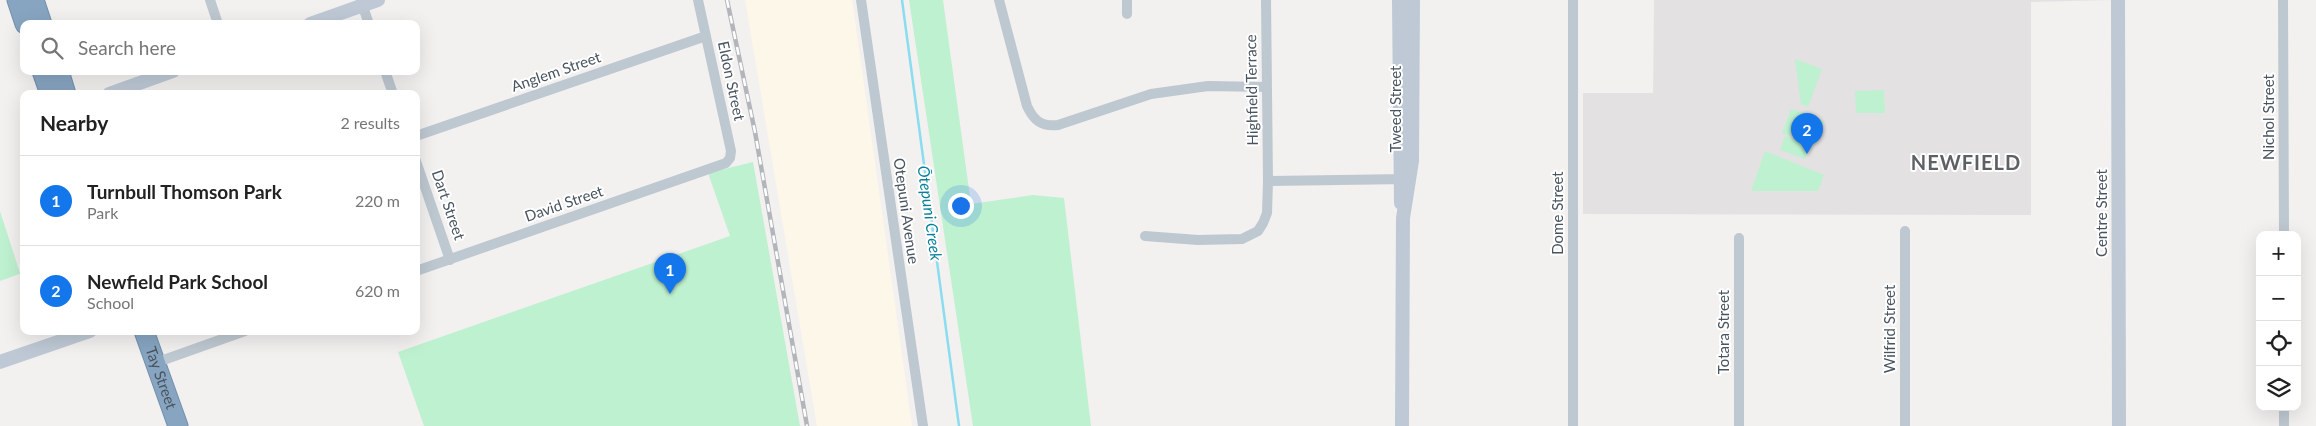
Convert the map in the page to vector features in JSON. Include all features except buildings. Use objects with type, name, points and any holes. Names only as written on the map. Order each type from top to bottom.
[{"type":"highway","points":[[17,0],[24,20]]},
{"type":"highway","points":[[34,0],[41,20]]},
{"type":"highway","points":[[43,75],[49,90]]},
{"type":"highway","points":[[59,75],[65,90]]},
{"type":"highway","name":"Tay Street","points":[[145,335],[178,426]]},
{"type":"street","points":[[210,0],[217,20]]},
{"type":"street","points":[[320,20],[362,3],[378,0]]},
{"type":"street","name":"Eldon Street","points":[[698,0],[731,151],[730,158],[722,165]]},
{"type":"street","name":"Otepuni Avenue","points":[[861,0],[922,426]]},
{"type":"street","points":[[999,0],[1027,106],[1034,118],[1044,125],[1058,125],[1138,96],[1208,86],[1266,86]]},
{"type":"street","points":[[1127,0],[1127,14]]},
{"type":"street","name":"Highfield Terrace","points":[[1144,236],[1222,240],[1242,239],[1251,236],[1264,223],[1268,181],[1266,0]]},
{"type":"street","name":"Tweed Street","points":[[1400,0],[1405,180]]},
{"type":"street","name":"Tweed Street","points":[[1402,426],[1404,218],[1400,197],[1413,139],[1413,0]]},
{"type":"street","name":"Dome Street","points":[[1573,0],[1573,426]]},
{"type":"street","name":"Centre Street","points":[[2118,0],[2119,426]]},
{"type":"street","name":"Nichol Street","points":[[2283,0],[2284,231]]},
{"type":"street","points":[[362,3],[367,20]]},
{"type":"street","name":"Anglem Street","points":[[420,135],[706,36]]},
{"type":"street","points":[[120,90],[162,75]]},
{"type":"street","points":[[386,75],[392,90]]},
{"type":"street","name":"David Street","points":[[420,271],[722,165]]},
{"type":"street","name":"Dart Street","points":[[420,173],[450,260]]},
{"type":"street","points":[[1268,181],[1405,180]]},
{"type":"street","name":"Wilfrid Street","points":[[1905,231],[1905,426]]},
{"type":"street","name":"Totara Street","points":[[1739,238],[1739,426]]},
{"type":"street","points":[[0,362],[78,335]]},
{"type":"street","points":[[155,363],[234,335]]},
{"type":"street","points":[[2284,411],[2284,426]]},
{"type":"shaded area","points":[[745,0],[852,0],[912,426],[817,426]]},
{"type":"shaded area","points":[[1654,0],[2112,0],[2031,2],[2031,215],[1583,214],[1583,93],[1653,93]]},
{"type":"green space","points":[[909,0],[943,0],[971,204],[1033,195],[1064,198],[1091,426],[973,426]]},
{"type":"green space","points":[[1795,59],[1822,69],[1808,107],[1801,104]]},
{"type":"green space","points":[[1884,90],[1885,113],[1856,113],[1855,91]]},
{"type":"green space","points":[[1791,109],[1805,113],[1796,138],[1782,133]]},
{"type":"green space","points":[[1810,116],[1824,121],[1816,145],[1802,140]]},
{"type":"green space","points":[[1785,136],[1811,145],[1805,159],[1780,150]]},
{"type":"green space","points":[[1765,151],[1824,175],[1818,191],[1751,191]]},
{"type":"green space","points":[[753,162],[800,426],[424,426],[398,352],[730,236],[708,173]]},
{"type":"green space","points":[[0,211],[20,274],[0,281]]},
{"type":"waterway","name":"Ōtepuni Creek","points":[[902,0],[959,426]]},
{"type":"railway","points":[[727,0],[755,132],[807,426]]},
{"type":"place","name":"Newfield Park School","points":[[1807,154]]},
{"type":"place","name":"Turnbull Thomson Park","points":[[670,294]]},
{"type":"district","name":"NEWFIELD","points":[[1966,163]]}]
